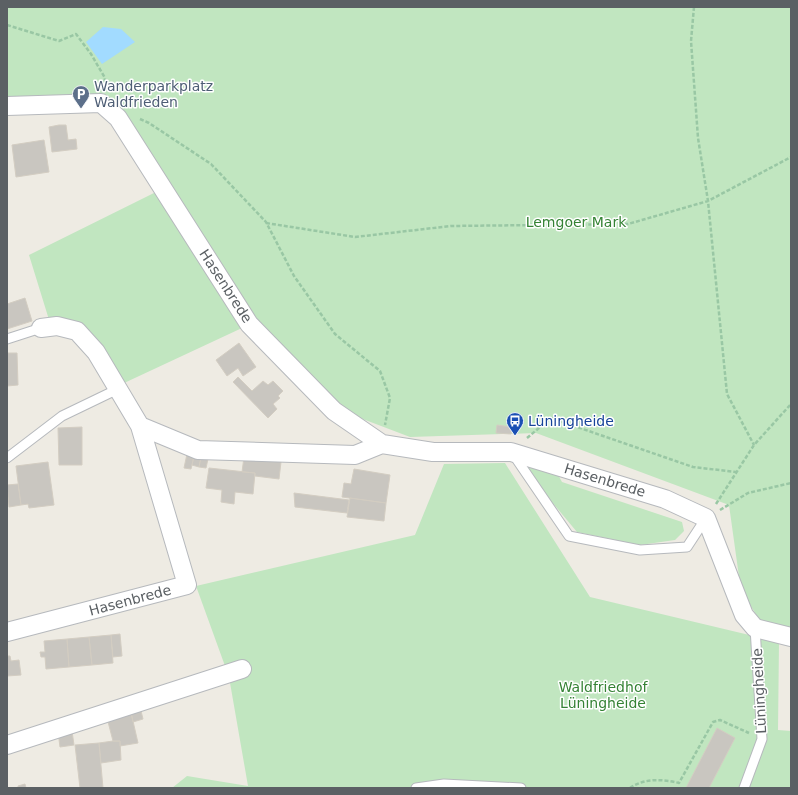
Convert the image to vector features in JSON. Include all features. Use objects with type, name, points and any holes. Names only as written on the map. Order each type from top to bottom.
[{"type":"street","points":[[7,106],[101,103]]},
{"type":"street","name":"Hasenbrede","points":[[101,103],[118,118],[250,324],[334,411],[382,444],[433,452],[511,452],[665,498],[706,518]]},
{"type":"street","name":"Hasenbrede","points":[[7,632],[187,585],[140,426],[96,352],[77,331],[56,326],[41,328]]},
{"type":"street","points":[[140,426],[198,450],[355,455],[382,444]]},
{"type":"street","points":[[706,518],[744,615],[755,628]]},
{"type":"street","name":"Lüningheide","points":[[755,628],[791,637]]},
{"type":"street","points":[[7,745],[242,669]]},
{"type":"lane","points":[[7,339],[41,328]]},
{"type":"lane","points":[[7,458],[62,416],[118,389]]},
{"type":"lane","points":[[511,452],[569,536],[640,550],[687,547],[706,518]]},
{"type":"lane","name":"Lüningheide","points":[[744,788],[762,739],[755,628]]},
{"type":"lane","points":[[416,788],[444,784],[521,788]]},
{"type":"path","points":[[694,7],[691,41],[698,138],[708,201],[727,394],[754,445]]},
{"type":"path","points":[[7,25],[59,41],[76,34],[91,54],[105,78],[101,103]]},
{"type":"path","points":[[135,117],[149,123],[211,164],[266,222],[294,276],[335,334],[380,372],[390,398],[382,444]]},
{"type":"path","points":[[266,222],[356,238],[451,226],[628,224],[708,201],[791,157]]},
{"type":"path","points":[[706,518],[754,445],[791,404]]},
{"type":"path","points":[[511,452],[551,418],[693,467],[736,472]]},
{"type":"path","points":[[706,518],[748,493],[791,482]]},
{"type":"path","points":[[630,788],[645,781],[664,780],[679,783],[713,722],[720,720],[762,739]]},
{"type":"green space","name":"Lemgoer Mark","points":[[7,7],[791,7],[791,632],[763,625],[741,591],[729,505],[536,433],[410,437],[339,410],[254,320],[121,109],[93,94],[7,97]]},
{"type":"green space","points":[[158,191],[242,328],[122,384],[101,348],[50,323],[29,255]]},
{"type":"green space","name":"Waldfriedhof Lüningheide","points":[[505,463],[590,597],[779,642],[778,730],[791,731],[791,788],[172,788],[187,776],[248,786],[229,677],[196,586],[415,535],[444,464]]},
{"type":"green space","points":[[529,463],[556,471],[562,482],[682,522],[684,531],[675,540],[640,545],[577,532],[531,477],[528,469]]},
{"type":"water","points":[[103,27],[121,29],[135,42],[102,64],[86,42]]},
{"type":"building","points":[[66,125],[68,140],[76,139],[77,149],[52,152],[49,127]]},
{"type":"building","points":[[44,140],[49,172],[16,177],[12,145]]},
{"type":"building","points":[[25,298],[32,321],[7,329],[7,304]]},
{"type":"building","points":[[239,343],[256,367],[243,376],[238,368],[227,376],[216,360]]},
{"type":"building","points":[[7,353],[17,353],[18,385],[7,386]]},
{"type":"building","points":[[238,377],[252,391],[263,381],[268,385],[273,381],[283,391],[278,396],[280,398],[273,404],[277,409],[268,418],[233,382]]},
{"type":"building","points":[[497,425],[512,427],[511,434],[496,433]]},
{"type":"building","points":[[82,427],[82,465],[59,465],[58,428]]},
{"type":"building","points":[[187,454],[194,456],[191,469],[184,468]]},
{"type":"building","points":[[194,456],[201,457],[199,467],[192,465]]},
{"type":"building","points":[[201,457],[208,459],[206,468],[199,467]]},
{"type":"building","points":[[244,457],[281,462],[279,479],[255,476],[255,473],[242,472]]},
{"type":"building","points":[[48,462],[54,505],[29,508],[28,504],[21,505],[16,466]]},
{"type":"building","points":[[209,468],[255,473],[253,494],[235,492],[234,504],[221,502],[222,490],[206,488]]},
{"type":"building","points":[[354,469],[390,475],[386,503],[342,497],[344,483],[351,484]]},
{"type":"building","points":[[18,484],[21,505],[9,507],[7,485]]},
{"type":"building","points":[[294,493],[349,500],[347,513],[295,507]]},
{"type":"building","points":[[350,498],[386,503],[384,521],[347,517]]},
{"type":"building","points":[[120,634],[122,656],[113,657],[111,635]]},
{"type":"building","points":[[111,635],[113,663],[92,665],[89,637]]},
{"type":"building","points":[[89,637],[92,665],[69,667],[67,639]]},
{"type":"building","points":[[67,639],[69,667],[46,669],[45,657],[41,657],[40,652],[45,652],[44,641]]},
{"type":"building","points":[[7,656],[10,656],[11,661],[19,660],[21,675],[7,676]]},
{"type":"building","points":[[140,707],[143,719],[133,722],[130,708]]},
{"type":"building","points":[[130,708],[138,743],[120,746],[120,741],[113,741],[106,714]]},
{"type":"building","points":[[717,728],[735,738],[709,788],[686,788]]},
{"type":"building","points":[[72,731],[74,745],[60,747],[58,732]]},
{"type":"building","points":[[120,741],[121,760],[101,763],[99,743]]},
{"type":"building","points":[[99,743],[103,788],[80,788],[75,745]]},
{"type":"building","points":[[25,784],[26,788],[18,788],[18,786]]},
{"type":"place","name":"Wanderparkplatz Waldfrieden","points":[[81,109]]},
{"type":"place","name":"Lüningheide","points":[[515,436]]}]
